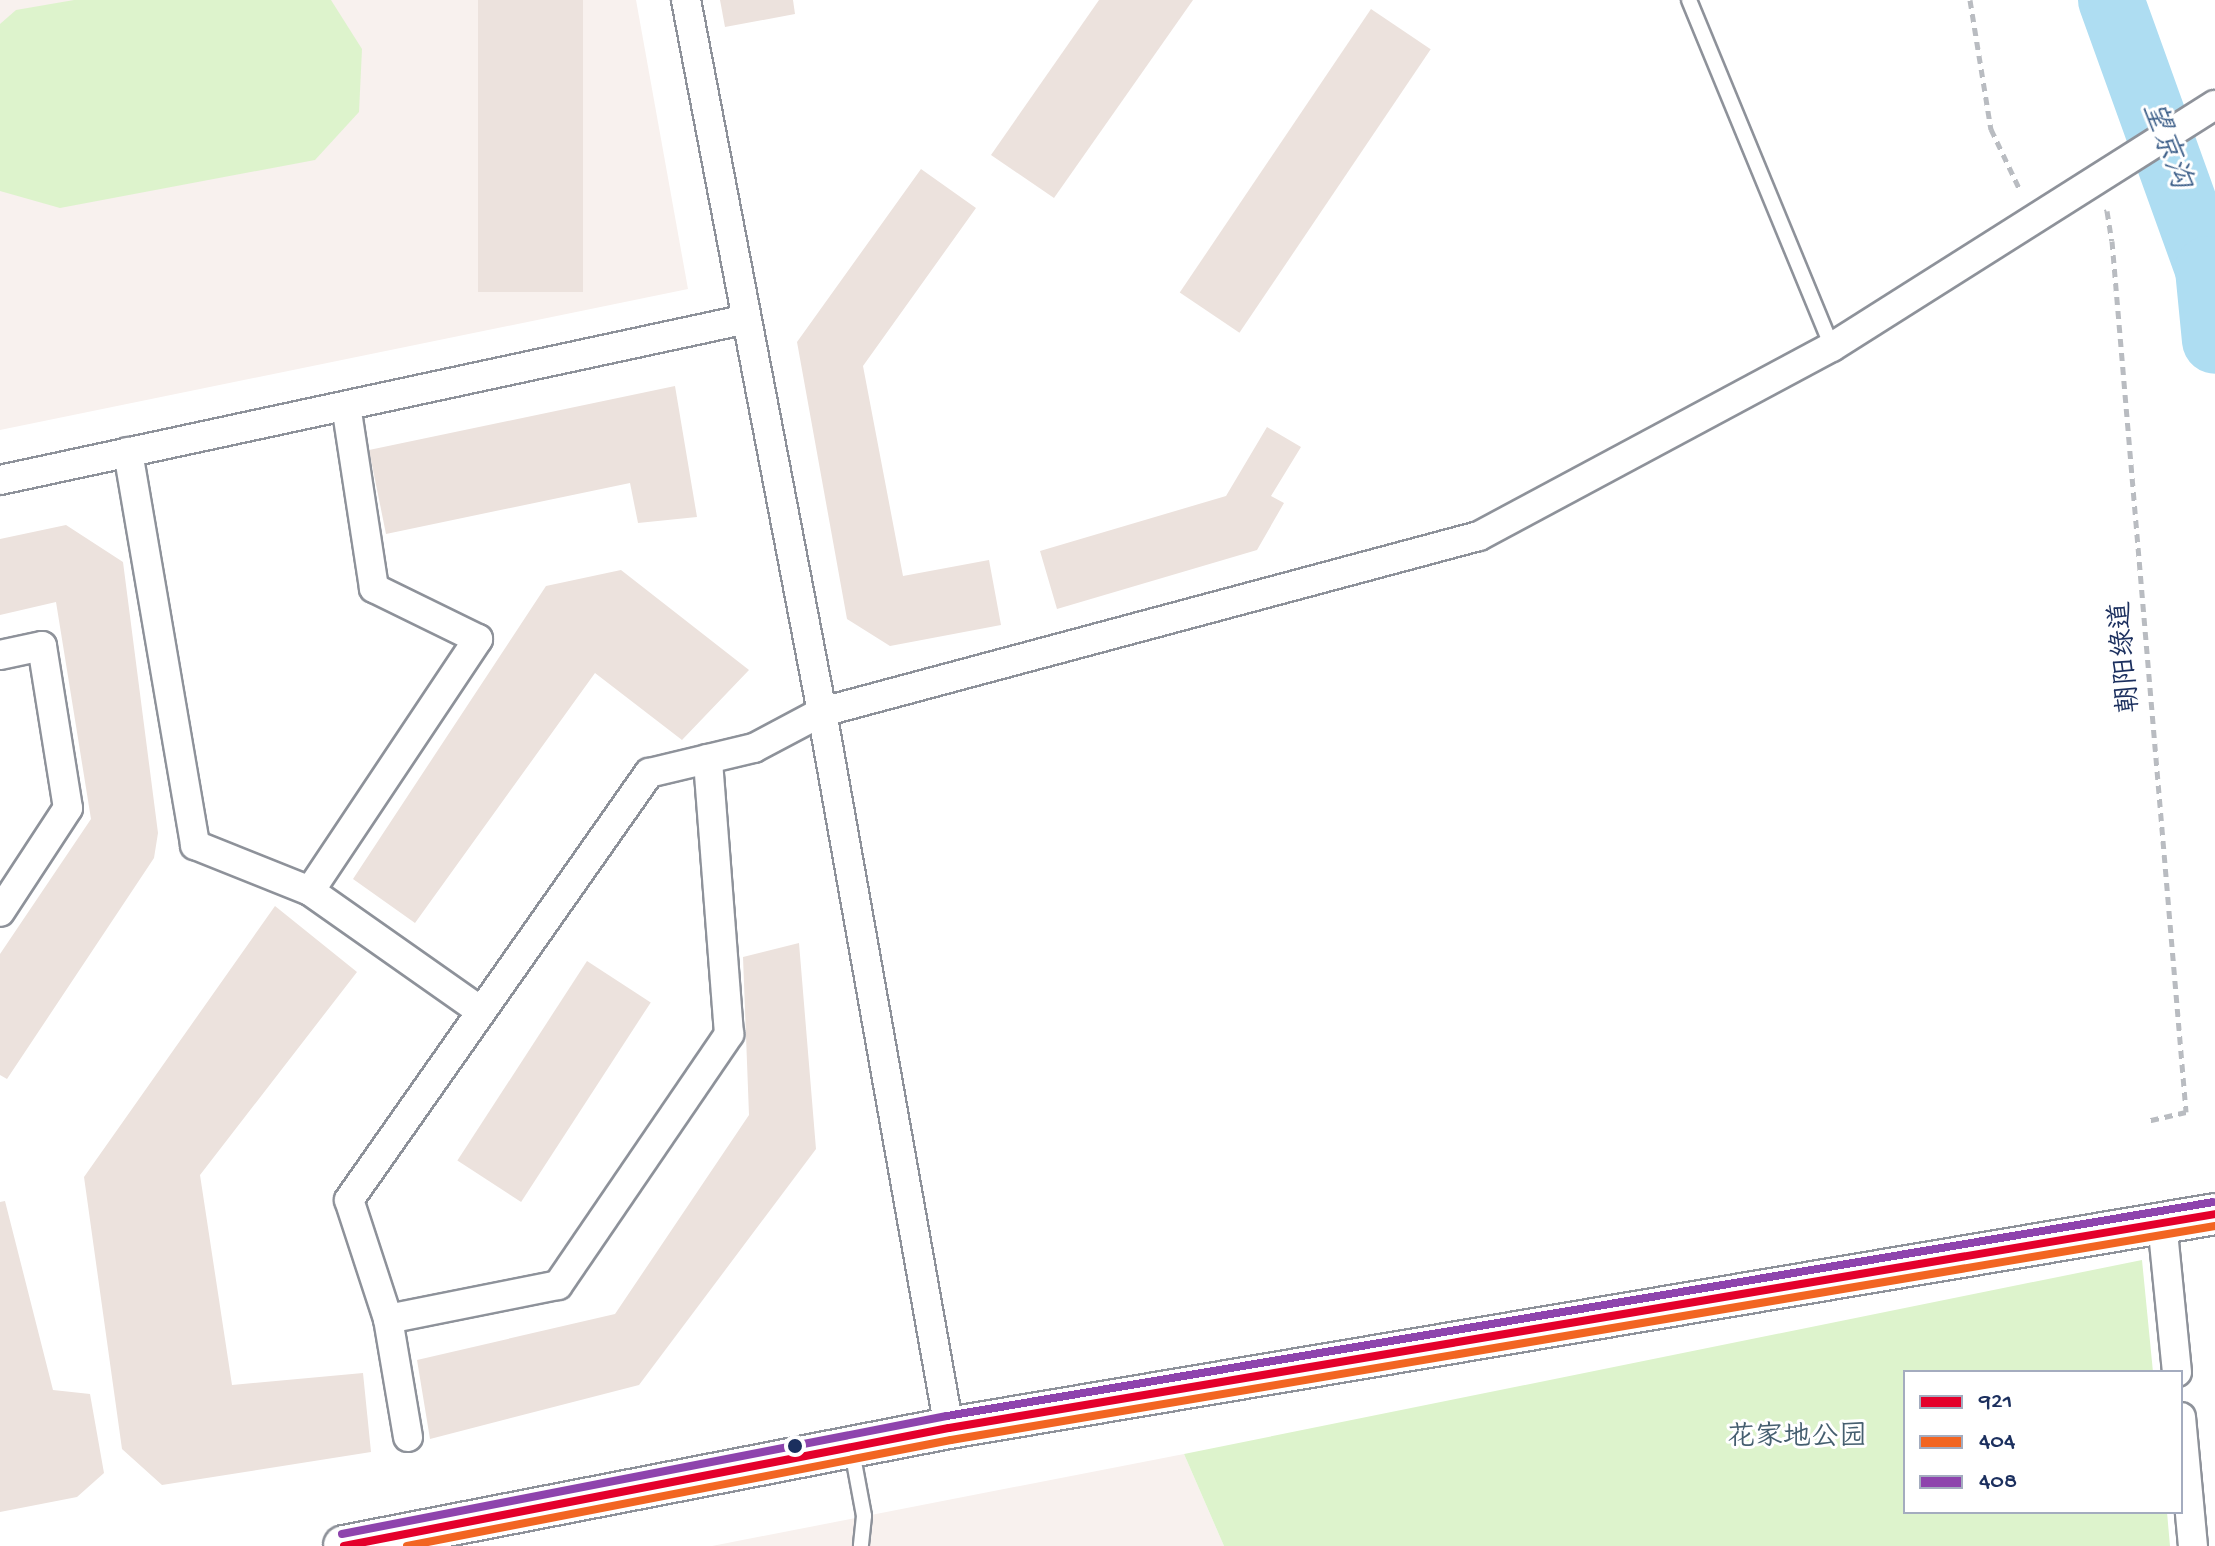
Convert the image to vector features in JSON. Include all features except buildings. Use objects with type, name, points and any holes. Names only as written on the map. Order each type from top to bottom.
[{"type":"street","points":[[686,0],[822,712],[949,1428]]},
{"type":"street","points":[[408,1437],[388,1319],[349,1200],[649,773],[754,748],[822,712],[1479,536],[1832,347],[2215,105]]},
{"type":"street","points":[[0,480],[747,319]]},
{"type":"street","points":[[310,891],[478,639],[374,588],[346,406]]},
{"type":"street","points":[[128,452],[195,845],[310,891],[481,1011]]},
{"type":"street","points":[[0,655],[42,646],[68,808],[0,912]]},
{"type":"street","points":[[388,1319],[558,1285],[729,1034],[708,759]]},
{"type":"street","points":[[344,1546],[949,1428],[2215,1214]]},
{"type":"street","points":[[2163,1222],[2177,1370]]},
{"type":"street","points":[[2183,1438],[2193,1546]]},
{"type":"lane","points":[[1689,0],[1832,347]]},
{"type":"lane","points":[[851,1447],[864,1516],[861,1546]]},
{"type":"path","points":[[1970,0],[1991,129],[2035,220]]},
{"type":"path","name":"朝阳绿道","points":[[2080,192],[2085,219],[2107,211],[2112,241],[2186,1112],[2148,1121]]},
{"type":"shaded area","points":[[0,0],[636,0],[688,289],[0,430]]},
{"type":"shaded area","points":[[1184,1454],[1224,1546],[712,1546]]},
{"type":"green space","points":[[74,0],[331,0],[362,49],[359,112],[315,160],[60,208],[0,191],[0,24],[16,10]]},
{"type":"green space","name":"花家地公园","points":[[2142,1260],[2153,1370],[1903,1370],[1903,1514],[2167,1514],[2170,1546],[1224,1546],[1184,1454]]},
{"type":"waterway","name":"望京沟","points":[[2111,0],[2208,269],[2215,341]]},
{"type":"transit line","name":"408","points":[[342,1534],[947,1416],[2213,1202]]},
{"type":"transit line","name":"921","points":[[344,1546],[949,1428],[2215,1214]]},
{"type":"transit line","name":"404","points":[[407,1546],[951,1440],[2215,1226]]}]
